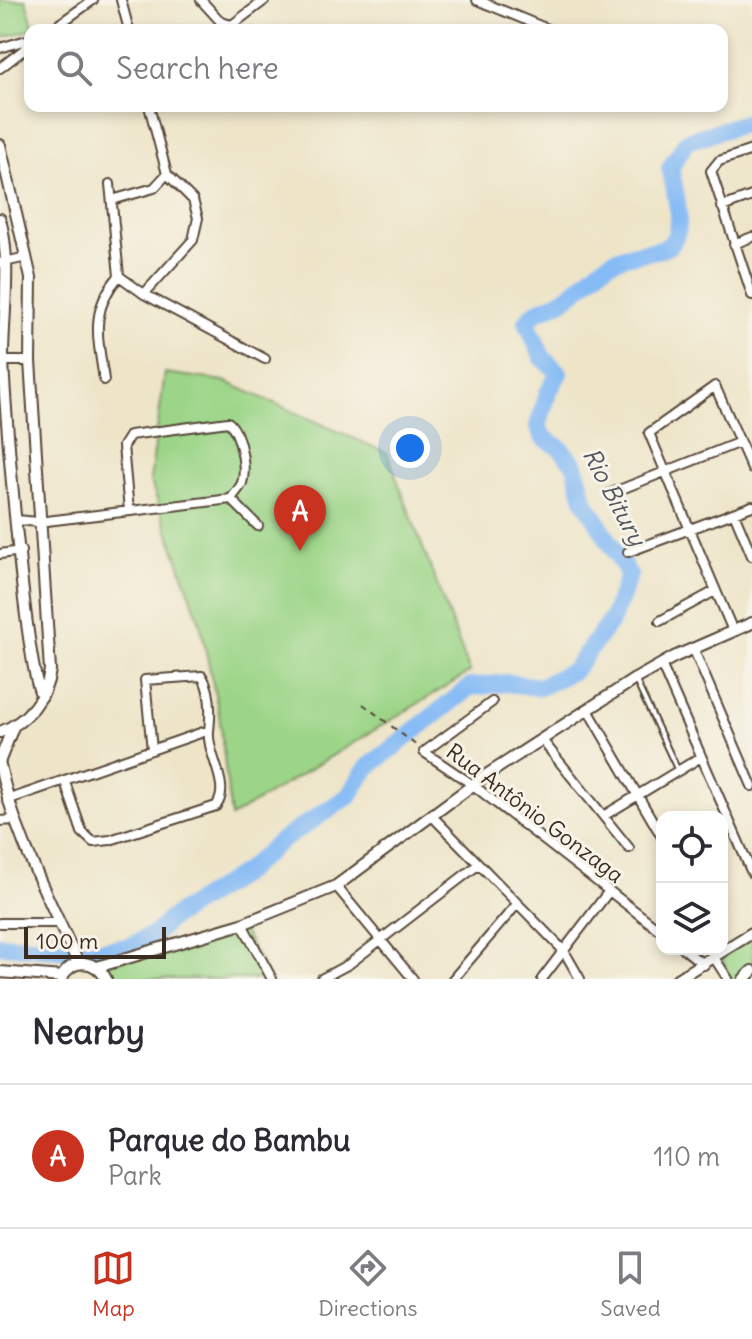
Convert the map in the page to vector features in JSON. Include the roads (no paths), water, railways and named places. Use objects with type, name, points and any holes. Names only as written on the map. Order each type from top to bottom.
[{"type":"street","points":[[59,24],[93,0]]},
{"type":"street","points":[[121,0],[127,24]]},
{"type":"street","points":[[201,0],[221,22],[228,24]]},
{"type":"street","points":[[233,24],[265,0]]},
{"type":"street","points":[[477,0],[535,24]]},
{"type":"street","points":[[0,48],[24,41]]},
{"type":"street","points":[[0,68],[24,50]]},
{"type":"street","points":[[144,294],[193,240],[198,218],[193,200],[167,174],[151,112]]},
{"type":"street","points":[[0,145],[31,278],[30,361],[38,522],[50,670],[42,696],[13,727],[0,762],[7,800],[76,960],[97,967],[106,979]]},
{"type":"street","points":[[752,150],[719,161],[713,167],[711,176],[752,295]]},
{"type":"street","points":[[112,200],[154,188],[167,174]]},
{"type":"street","points":[[104,380],[97,330],[99,307],[119,276],[110,184]]},
{"type":"street","points":[[722,207],[752,196]]},
{"type":"street","points":[[0,219],[2,361],[33,671],[42,696]]},
{"type":"street","points":[[734,244],[752,237]]},
{"type":"street","points":[[3,262],[27,257]]},
{"type":"street","points":[[119,276],[144,294],[265,359]]},
{"type":"street","points":[[2,361],[30,361]]},
{"type":"street","points":[[733,631],[651,442],[651,429],[711,386],[717,387],[752,469]]},
{"type":"street","points":[[129,511],[125,439],[130,435],[228,422],[237,432],[243,473],[242,482],[231,499]]},
{"type":"street","points":[[609,494],[740,442]]},
{"type":"street","points":[[17,520],[38,522],[231,499]]},
{"type":"street","points":[[231,499],[258,526]]},
{"type":"street","points":[[628,552],[752,506]]},
{"type":"street","points":[[734,513],[752,556]]},
{"type":"street","points":[[0,554],[21,551]]},
{"type":"street","points":[[660,621],[715,591]]},
{"type":"street","points":[[97,967],[242,924],[336,886],[473,785],[635,679],[693,648],[752,623]]},
{"type":"street","points":[[693,648],[752,786]]},
{"type":"street","points":[[661,664],[752,873]]},
{"type":"street","points":[[65,782],[82,832],[93,842],[110,840],[218,804],[222,792],[209,730],[212,718],[202,676],[150,677],[143,687],[152,750]]},
{"type":"street","name":"Rua Antônio Gonzaga","points":[[492,702],[421,750],[473,785],[656,927]]},
{"type":"street","points":[[588,710],[656,827]]},
{"type":"street","points":[[0,732],[13,727]]},
{"type":"street","points":[[7,800],[209,730]]},
{"type":"street","points":[[542,740],[629,848]]},
{"type":"street","points":[[605,815],[701,757]]},
{"type":"street","points":[[432,816],[564,951],[580,979]]},
{"type":"street","points":[[0,821],[15,820]]},
{"type":"street","points":[[321,979],[381,941],[479,864]]},
{"type":"street","points":[[336,886],[413,979]]},
{"type":"street","points":[[542,979],[609,891]]},
{"type":"street","points":[[453,979],[518,903]]},
{"type":"street","points":[[0,923],[62,927]]},
{"type":"street","points":[[242,924],[272,979]]},
{"type":"street","points":[[728,944],[752,933]]},
{"type":"street","points":[[696,955],[728,979]]},
{"type":"street","points":[[677,979],[709,962],[716,955]]},
{"type":"street","points":[[0,972],[61,978],[76,960]]},
{"type":"street","points":[[744,979],[752,971]]},
{"type":"lane","points":[[635,679],[678,771]]},
{"type":"waterway","name":"Rio Bitury","points":[[0,945],[91,951],[128,947],[156,933],[170,919],[245,872],[278,843],[349,796],[367,768],[470,687],[507,683],[540,687],[574,670],[612,619],[629,575],[584,499],[575,465],[560,448],[543,437],[538,426],[548,393],[559,373],[542,357],[527,322],[536,313],[562,301],[609,263],[672,243],[678,212],[670,168],[687,141],[751,121],[752,118]]},
{"type":"place","name":"Parque do Bambu","points":[[300,551]]}]
